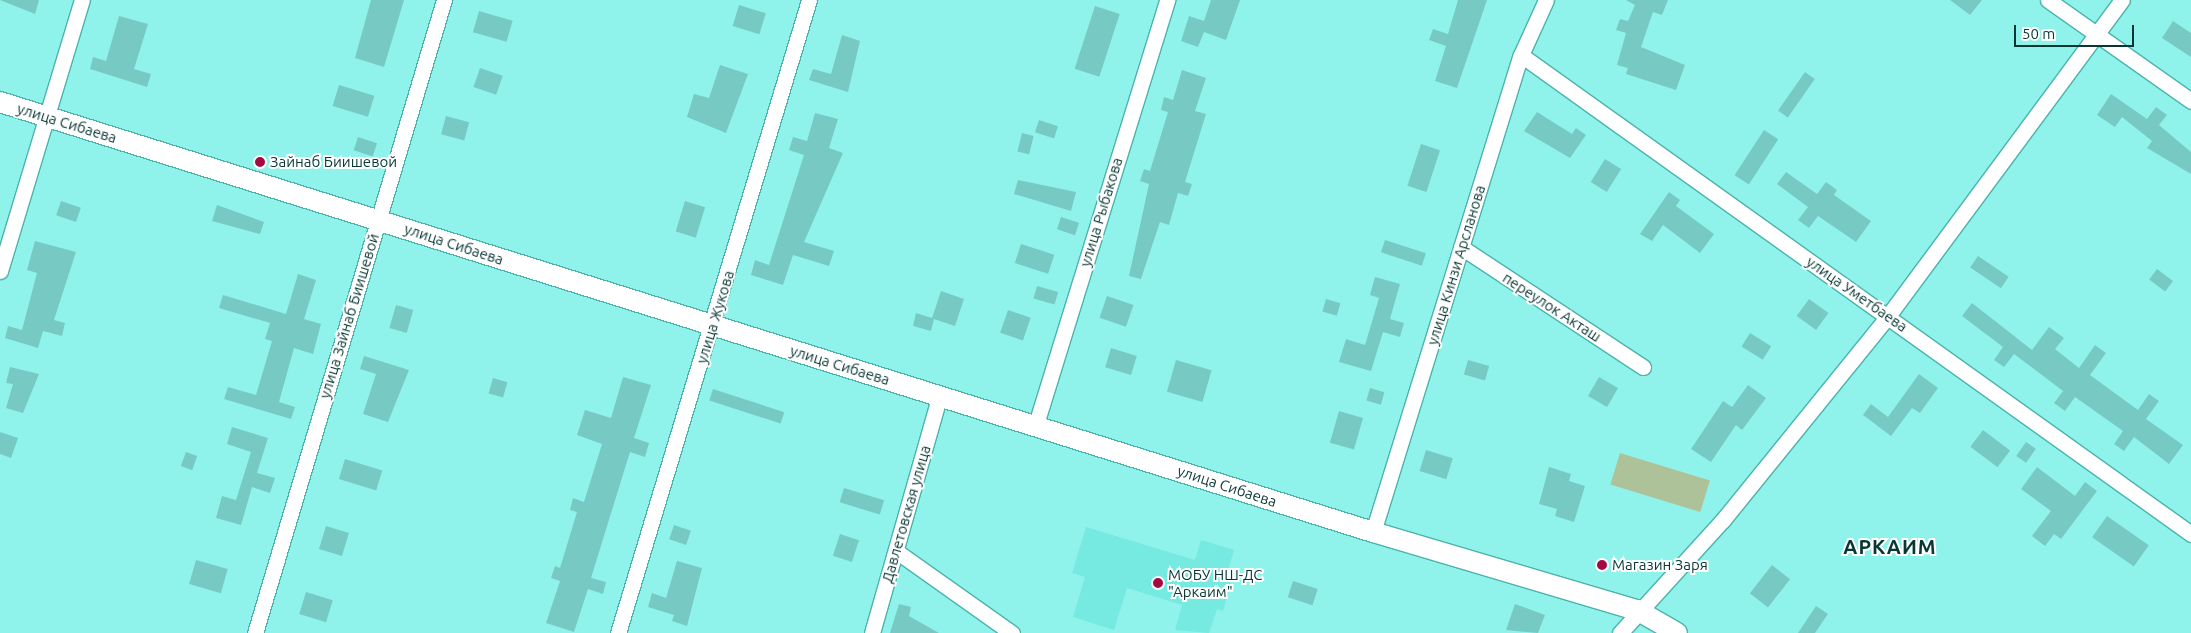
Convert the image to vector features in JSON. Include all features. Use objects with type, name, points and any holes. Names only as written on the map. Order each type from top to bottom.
[{"type":"main road","name":"улица Сибаева","points":[[0,102],[712,326],[1036,424],[1373,532],[1637,610],[1677,633]]},
{"type":"street","points":[[0,271],[82,0]]},
{"type":"street","name":"улица Зайнаб Биишевой","points":[[255,633],[444,0]]},
{"type":"street","name":"улица Жукова","points":[[618,633],[809,0]]},
{"type":"street","name":"улица Рыбакова","points":[[1036,424],[1166,0]]},
{"type":"street","name":"улица Кинзи Арсланова","points":[[1373,532],[1521,55],[1546,0]]},
{"type":"street","points":[[2048,0],[2191,101]]},
{"type":"street","points":[[1620,633],[1637,610],[1723,520],[1888,316],[2122,0]]},
{"type":"street","name":"улица Уметбаева","points":[[1521,55],[2191,534]]},
{"type":"street","name":"переулок Акташ","points":[[1462,247],[1642,367]]},
{"type":"street","name":"Давлетовская улица","points":[[872,633],[940,395]]},
{"type":"street","points":[[896,551],[1012,633]]},
{"type":"shaded area","name":"МОБУ НШ-ДС \"Аркаим\"","points":[[1086,527],[1195,560],[1201,540],[1234,550],[1227,575],[1233,577],[1223,611],[1217,609],[1209,633],[1175,630],[1182,605],[1127,588],[1114,630],[1073,617],[1085,577],[1072,573]]},
{"type":"green space","points":[[1620,453],[1710,480],[1700,512],[1610,485]]},
{"type":"building","points":[[0,0],[39,0],[35,14]]},
{"type":"building","points":[[371,0],[404,0],[384,67],[355,58]]},
{"type":"building","points":[[1211,0],[1240,0],[1226,40],[1204,32],[1198,47],[1181,41],[1189,16],[1204,21]]},
{"type":"building","points":[[1458,0],[1487,0],[1457,88],[1435,81],[1446,46],[1429,40],[1433,29],[1448,34]]},
{"type":"building","points":[[1626,0],[1668,0],[1662,15],[1653,12],[1641,47],[1685,65],[1676,90],[1626,74],[1628,68],[1617,65],[1626,33],[1616,30],[1620,19],[1628,21],[1635,5]]},
{"type":"building","points":[[1950,0],[1982,0],[1970,15]]},
{"type":"building","points":[[739,5],[766,13],[759,34],[733,26]]},
{"type":"building","points":[[1095,6],[1120,14],[1099,77],[1075,69]]},
{"type":"building","points":[[479,11],[513,21],[507,42],[473,32]]},
{"type":"building","points":[[119,16],[148,24],[134,69],[151,74],[147,87],[90,69],[93,57],[106,61]]},
{"type":"building","points":[[2173,21],[2191,33],[2191,57],[2162,38]]},
{"type":"building","points":[[842,35],[860,41],[848,92],[809,80],[813,69],[831,74]]},
{"type":"building","points":[[720,65],[748,74],[726,133],[687,117],[694,94],[709,98]]},
{"type":"building","points":[[480,68],[503,76],[496,95],[473,87]]},
{"type":"building","points":[[1182,70],[1206,78],[1195,111],[1206,114],[1185,182],[1192,184],[1188,196],[1178,193],[1169,225],[1160,222],[1141,279],[1129,276],[1149,184],[1140,181],[1144,169],[1150,171],[1168,112],[1161,110],[1164,97],[1173,100]]},
{"type":"building","points":[[1805,72],[1815,79],[1788,117],[1778,111]]},
{"type":"building","points":[[339,85],[374,96],[368,117],[333,106]]},
{"type":"building","points":[[2111,94],[2147,119],[2156,107],[2167,115],[2159,125],[2191,152],[2191,174],[2147,148],[2152,141],[2122,117],[2115,127],[2097,115]]},
{"type":"building","points":[[1537,112],[1572,134],[1576,128],[1586,135],[1570,158],[1524,131]]},
{"type":"building","points":[[815,113],[838,119],[829,148],[843,153],[804,242],[834,251],[829,266],[793,255],[783,285],[751,275],[755,260],[769,265],[804,155],[789,150],[793,137],[807,141]]},
{"type":"building","points":[[446,116],[469,122],[464,141],[441,134]]},
{"type":"building","points":[[1039,120],[1058,126],[1054,139],[1035,132]]},
{"type":"building","points":[[1764,130],[1778,139],[1749,185],[1735,175]]},
{"type":"building","points":[[1022,133],[1034,136],[1029,154],[1017,151]]},
{"type":"building","points":[[358,137],[377,143],[373,156],[354,150]]},
{"type":"building","points":[[1421,144],[1440,150],[1426,192],[1407,186]]},
{"type":"building","points":[[1605,159],[1621,169],[1607,192],[1591,182]]},
{"type":"building","points":[[1786,172],[1817,194],[1826,182],[1837,190],[1834,195],[1871,221],[1856,242],[1818,216],[1809,228],[1798,220],[1808,207],[1777,184]]},
{"type":"building","points":[[1018,180],[1076,192],[1071,211],[1014,194]]},
{"type":"building","points":[[1669,192],[1680,200],[1676,206],[1714,234],[1700,253],[1663,225],[1652,241],[1640,234]]},
{"type":"building","points":[[61,201],[81,208],[76,222],[56,215]]},
{"type":"building","points":[[685,201],[705,207],[696,238],[676,232]]},
{"type":"building","points":[[217,205],[264,222],[260,234],[212,221]]},
{"type":"building","points":[[1061,217],[1079,223],[1075,235],[1057,229]]},
{"type":"building","points":[[1385,240],[1426,253],[1422,266],[1381,252]]},
{"type":"building","points":[[35,241],[76,252],[54,320],[65,323],[62,336],[43,331],[38,348],[5,338],[8,326],[22,330],[37,273],[27,270]]},
{"type":"building","points":[[1021,244],[1054,255],[1048,274],[1015,263]]},
{"type":"building","points":[[1978,256],[2009,277],[2001,288],[1970,268]]},
{"type":"building","points":[[2157,269],[2173,281],[2165,291],[2149,279]]},
{"type":"building","points":[[298,274],[316,280],[304,319],[321,324],[313,354],[294,348],[279,402],[295,407],[291,419],[224,399],[228,387],[256,395],[272,341],[265,339],[270,323],[219,308],[223,295],[286,314]]},
{"type":"building","points":[[1375,277],[1400,284],[1390,319],[1404,323],[1400,337],[1383,332],[1371,371],[1339,362],[1346,339],[1365,345],[1379,298],[1370,295]]},
{"type":"building","points":[[1037,286],[1058,292],[1055,305],[1033,298]]},
{"type":"building","points":[[941,291],[964,299],[955,326],[934,319],[931,331],[913,326],[916,313],[932,318]]},
{"type":"building","points":[[1107,296],[1133,305],[1126,327],[1100,318]]},
{"type":"building","points":[[1326,299],[1340,303],[1337,316],[1322,311]]},
{"type":"building","points":[[1809,299],[1828,313],[1816,330],[1797,316]]},
{"type":"building","points":[[1972,303],[2032,350],[2049,327],[2064,338],[2055,349],[2079,368],[2095,345],[2106,353],[2090,375],[2138,410],[2149,394],[2159,401],[2146,419],[2183,445],[2169,464],[2134,437],[2124,451],[2114,444],[2123,431],[2075,397],[2065,411],[2054,403],[2063,391],[2014,354],[2004,367],[1994,360],[2003,347],[1962,316]]},
{"type":"building","points":[[396,305],[413,310],[407,333],[389,328]]},
{"type":"building","points":[[1008,310],[1031,318],[1023,341],[1000,333]]},
{"type":"building","points":[[1750,333],[1771,346],[1763,360],[1742,347]]},
{"type":"building","points":[[1111,348],[1137,356],[1131,375],[1105,367]]},
{"type":"building","points":[[364,356],[409,370],[388,422],[363,414],[376,374],[360,369]]},
{"type":"building","points":[[1176,360],[1212,370],[1202,402],[1167,392]]},
{"type":"building","points":[[1468,360],[1489,366],[1485,380],[1464,374]]},
{"type":"building","points":[[10,367],[39,374],[23,413],[6,408],[13,384],[6,383]]},
{"type":"building","points":[[1919,374],[1938,388],[1920,413],[1912,408],[1891,436],[1863,415],[1871,404],[1888,417]]},
{"type":"building","points":[[623,377],[651,385],[634,438],[649,443],[645,457],[630,452],[591,578],[606,582],[603,594],[588,589],[574,632],[546,623],[560,581],[551,578],[555,566],[560,568],[577,512],[570,510],[573,498],[584,502],[602,444],[577,435],[585,410],[611,418]]},
{"type":"building","points":[[1599,377],[1618,388],[1607,407],[1588,396]]},
{"type":"building","points":[[493,378],[507,382],[503,398],[489,393]]},
{"type":"building","points":[[1748,385],[1766,398],[1742,430],[1736,425],[1711,462],[1691,449],[1723,401],[1732,407]]},
{"type":"building","points":[[1370,388],[1384,392],[1381,405],[1366,400]]},
{"type":"building","points":[[713,389],[784,412],[781,424],[709,400]]},
{"type":"building","points":[[1339,411],[1363,418],[1354,450],[1330,443]]},
{"type":"building","points":[[232,427],[268,438],[257,473],[275,478],[270,493],[252,487],[241,525],[216,518],[222,496],[236,500],[251,452],[227,444]]},
{"type":"building","points":[[1983,430],[2010,450],[1998,467],[1970,447]]},
{"type":"building","points":[[0,432],[18,438],[11,458],[0,454]]},
{"type":"building","points":[[2026,442],[2036,449],[2026,463],[2016,456]]},
{"type":"building","points":[[1426,450],[1453,458],[1446,479],[1420,471]]},
{"type":"building","points":[[186,452],[197,456],[192,470],[181,466]]},
{"type":"building","points":[[345,459],[382,470],[376,490],[339,479]]},
{"type":"building","points":[[1549,467],[1571,474],[1569,481],[1585,486],[1574,522],[1555,516],[1557,509],[1539,504]]},
{"type":"building","points":[[2037,467],[2075,496],[2085,482],[2097,491],[2061,539],[2054,534],[2045,546],[2032,536],[2051,511],[2021,489]]},
{"type":"building","points":[[844,488],[884,500],[880,515],[840,502]]},
{"type":"building","points":[[2107,516],[2149,545],[2134,567],[2092,537]]},
{"type":"building","points":[[674,525],[691,531],[686,545],[669,539]]},
{"type":"building","points":[[326,526],[349,533],[342,556],[319,549]]},
{"type":"building","points":[[840,534],[859,540],[852,562],[833,556]]},
{"type":"building","points":[[196,560],[228,569],[221,593],[189,584]]},
{"type":"building","points":[[677,561],[702,568],[687,626],[672,621],[674,615],[648,607],[652,593],[666,598]]},
{"type":"building","points":[[1772,565],[1790,579],[1768,608],[1750,593]]},
{"type":"building","points":[[1293,581],[1318,589],[1312,605],[1288,597]]},
{"type":"building","points":[[306,592],[333,600],[326,622],[299,614]]},
{"type":"building","points":[[899,604],[911,607],[909,616],[939,633],[890,633]]},
{"type":"building","points":[[1515,604],[1545,615],[1538,633],[1506,630]]},
{"type":"building","points":[[1816,606],[1828,614],[1815,633],[1798,633]]},
{"type":"place","name":"Зайнаб Биишевой","points":[[260,162]]},
{"type":"place","name":"Магазин Заря","points":[[1602,565]]},
{"type":"place","name":"МОБУ НШ-ДС \"Аркаим\"","points":[[1158,583]]},
{"type":"district","name":"АРКАИМ","points":[[1890,546]]}]
